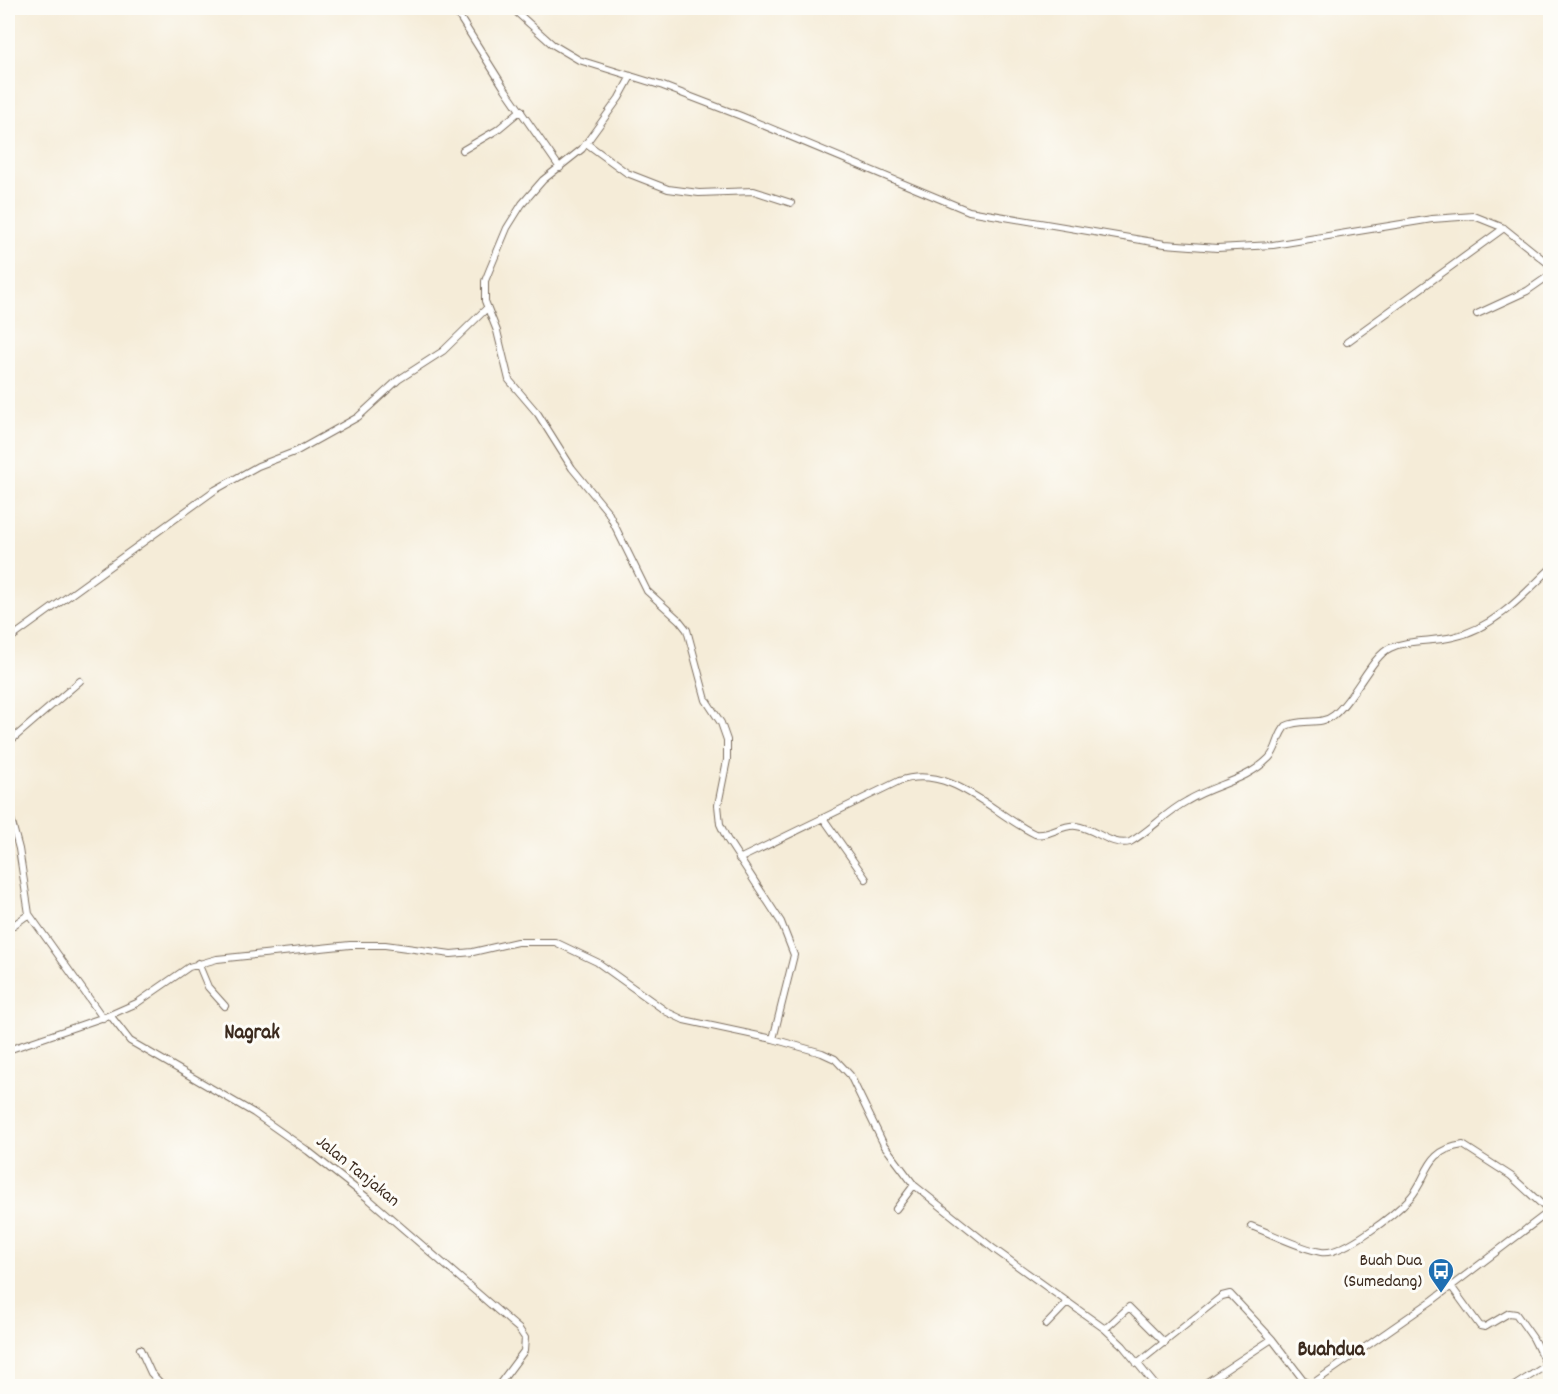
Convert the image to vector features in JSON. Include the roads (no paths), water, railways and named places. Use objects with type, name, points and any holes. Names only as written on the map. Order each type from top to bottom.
[{"type":"street","points":[[454,8],[459,19],[560,168]]},
{"type":"street","points":[[512,8],[524,21],[568,54],[588,64],[631,76],[761,124],[875,170],[952,205],[981,214],[1165,244],[1218,248],[1307,240],[1444,218],[1474,216],[1504,228],[1551,265]]},
{"type":"street","points":[[631,76],[619,98],[586,143],[529,195],[507,228],[485,282],[487,308],[497,331],[509,380],[538,414],[572,468],[608,512],[647,591],[687,630],[706,700],[722,723],[727,741],[728,760],[718,812],[727,839],[781,922],[794,955],[773,1039]]},
{"type":"street","points":[[463,150],[497,130],[521,110]]},
{"type":"street","points":[[586,143],[627,173],[668,189],[699,194],[754,191],[791,203]]},
{"type":"street","points":[[1347,342],[1504,228]]},
{"type":"street","points":[[1477,314],[1527,291],[1551,275]]},
{"type":"street","points":[[8,640],[215,490],[258,466],[297,451],[358,417],[398,380],[443,351],[487,308]]},
{"type":"street","points":[[739,859],[899,781],[920,778],[969,791],[1035,834],[1047,835],[1077,826],[1112,840],[1130,842],[1189,799],[1232,783],[1262,764],[1272,755],[1279,734],[1286,726],[1324,720],[1333,716],[1364,680],[1382,653],[1406,643],[1450,638],[1475,630],[1520,599],[1551,569]]},
{"type":"street","points":[[8,743],[80,681]]},
{"type":"street","points":[[8,808],[19,849],[29,914],[103,1018]]},
{"type":"street","points":[[823,818],[866,879]]},
{"type":"street","points":[[8,929],[29,914]]},
{"type":"street","points":[[8,1050],[103,1018],[137,1003],[180,972],[198,963],[235,956],[350,945],[385,945],[451,954],[518,942],[546,941],[563,945],[589,957],[668,1012],[684,1020],[773,1039],[822,1053],[846,1069],[884,1145],[914,1185],[958,1222],[1105,1329],[1156,1386]]},
{"type":"street","points":[[198,963],[208,987],[225,1006]]},
{"type":"street","name":"Jalan Tanjakan","points":[[110,1015],[130,1041],[246,1108],[308,1151],[378,1207],[519,1329],[525,1338],[524,1351],[498,1386]]},
{"type":"street","points":[[1137,1364],[1228,1293],[1234,1296],[1272,1339],[1308,1386],[1451,1286],[1550,1212],[1511,1176],[1468,1147],[1460,1145],[1430,1162],[1410,1199],[1368,1232],[1341,1248],[1321,1252],[1251,1226]]},
{"type":"street","points":[[896,1209],[914,1185]]},
{"type":"street","points":[[1451,1286],[1480,1326],[1485,1327],[1509,1313],[1516,1314],[1533,1338],[1551,1372]]},
{"type":"street","points":[[1046,1325],[1068,1302]]},
{"type":"street","points":[[1105,1329],[1129,1307],[1165,1343]]},
{"type":"street","points":[[1201,1386],[1272,1339]]},
{"type":"street","points":[[140,1349],[151,1373],[163,1386]]},
{"type":"street","points":[[1514,1386],[1548,1365]]},
{"type":"place","name":"Buah Dua (Sumedang)","points":[[1441,1294]]},
{"type":"district","name":"Nagrak","points":[[252,1034]]},
{"type":"district","name":"Buahdua","points":[[1331,1351]]}]
